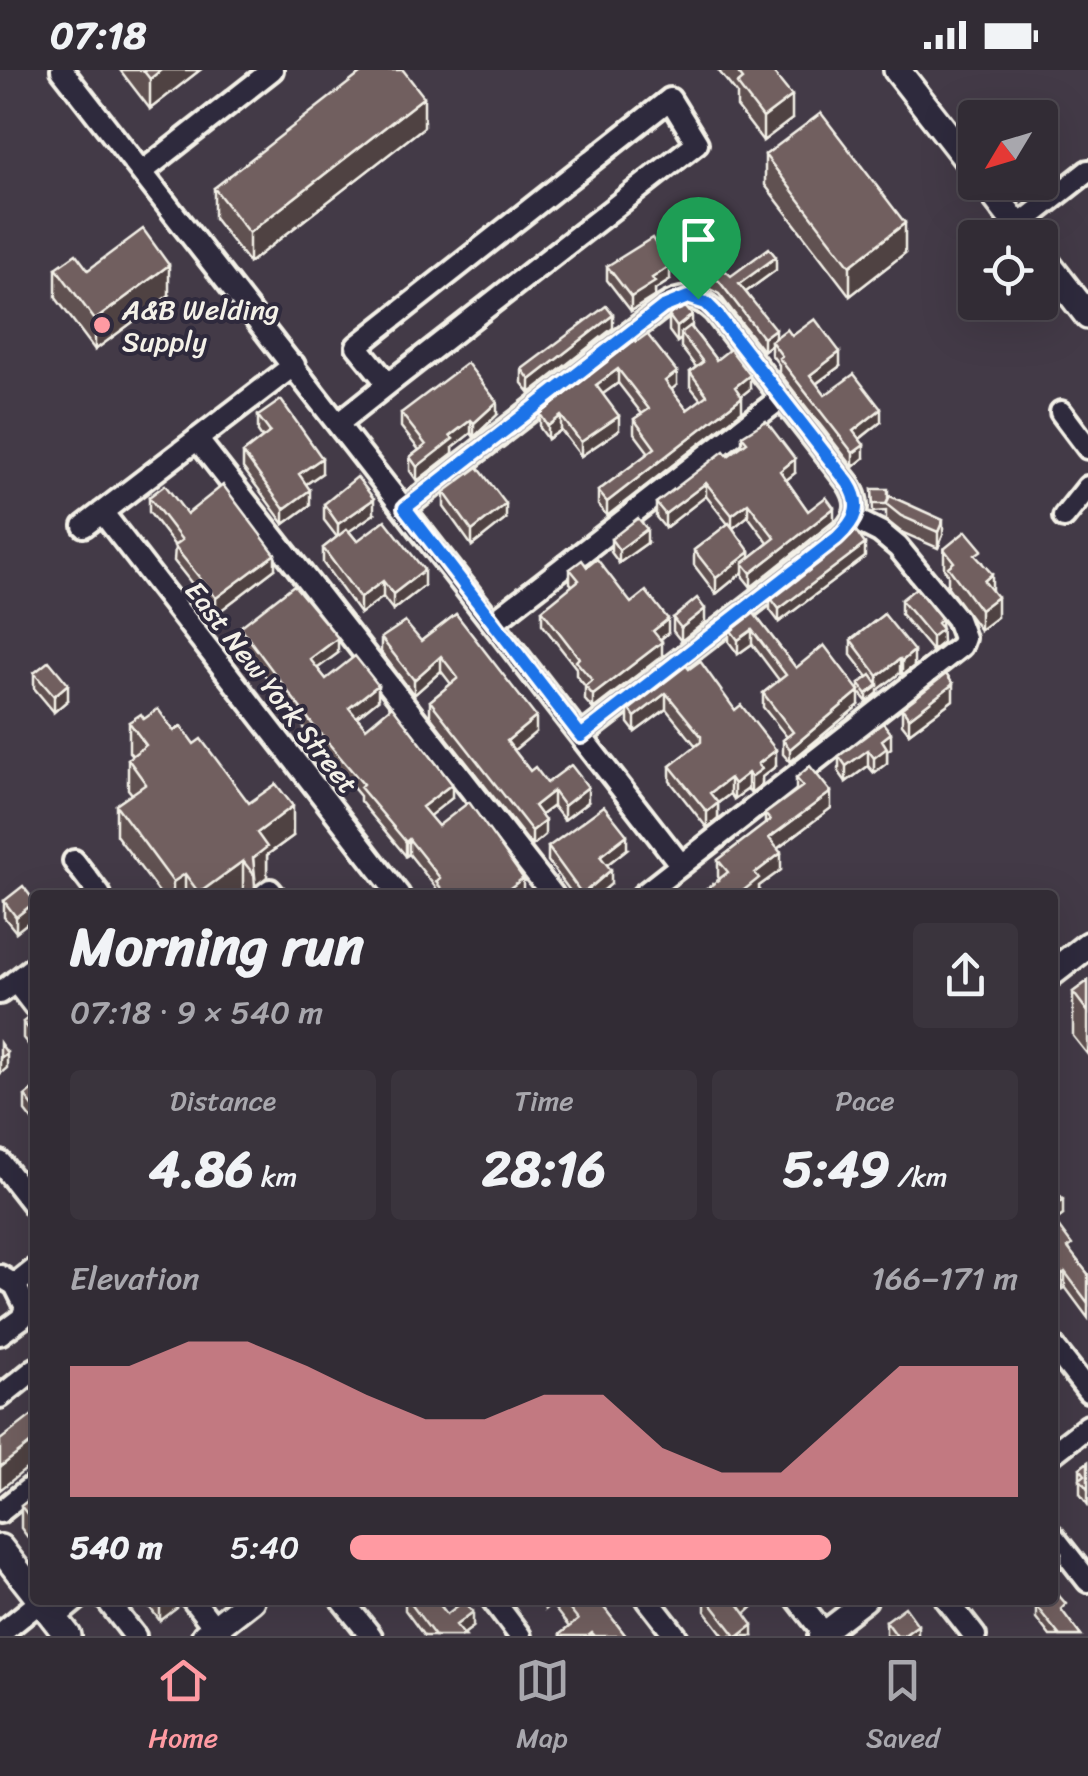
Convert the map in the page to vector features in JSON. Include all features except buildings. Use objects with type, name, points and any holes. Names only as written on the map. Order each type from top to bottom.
[{"type":"main road","points":[[897,70],[958,148]]},
{"type":"main road","points":[[998,200],[1014,220]]},
{"type":"main road","points":[[1058,277],[1088,316]]},
{"type":"main road","points":[[1058,968],[1088,945]]},
{"type":"main road","points":[[0,1548],[30,1587]]},
{"type":"main road","points":[[214,1633],[245,1605]]},
{"type":"street","points":[[62,70],[681,865]]},
{"type":"street","points":[[142,172],[272,70]]},
{"type":"street","points":[[339,423],[696,143],[670,99],[357,346],[388,384]]},
{"type":"street","points":[[1036,220],[1088,170]]},
{"type":"street","points":[[405,508],[663,307],[680,298],[698,299],[714,311],[782,398],[854,493],[858,504],[854,518],[837,538],[581,736]]},
{"type":"street","points":[[84,526],[294,365]]},
{"type":"street","points":[[493,622],[782,398]]},
{"type":"street","points":[[1062,412],[1088,448]]},
{"type":"street","points":[[198,439],[548,890]]},
{"type":"street","points":[[1064,516],[1088,487]]},
{"type":"street","name":"East New York Street","points":[[102,512],[395,890]]},
{"type":"street","points":[[649,890],[961,646],[964,638],[957,619],[898,547],[854,518]]},
{"type":"street","points":[[74,861],[96,890]]},
{"type":"street","points":[[30,970],[8,987],[30,1003]]},
{"type":"street","points":[[0,1162],[30,1201]]},
{"type":"street","points":[[0,1334],[22,1318],[26,1307],[8,1280]]},
{"type":"street","points":[[1058,1353],[1088,1391]]},
{"type":"street","points":[[0,1396],[28,1374]]},
{"type":"street","points":[[1058,1449],[1088,1426]]},
{"type":"street","points":[[0,1512],[30,1488]]},
{"type":"street","points":[[1058,1543],[1088,1581]]},
{"type":"street","points":[[110,1605],[135,1636]]},
{"type":"street","points":[[196,1605],[214,1633]]},
{"type":"street","points":[[346,1605],[370,1636]]},
{"type":"street","points":[[496,1605],[520,1636]]},
{"type":"street","points":[[652,1605],[676,1636]]},
{"type":"street","points":[[802,1605],[823,1635],[860,1605]]},
{"type":"street","points":[[951,1605],[975,1636]]},
{"type":"street","points":[[0,1634],[51,1614]]},
{"type":"place","name":"A&B Welding Supply","points":[[102,325]]},
{"type":"route","points":[[680,298],[698,299],[714,311],[848,483],[858,500],[856,512],[837,538],[581,736],[405,508],[663,307],[680,298]]}]
